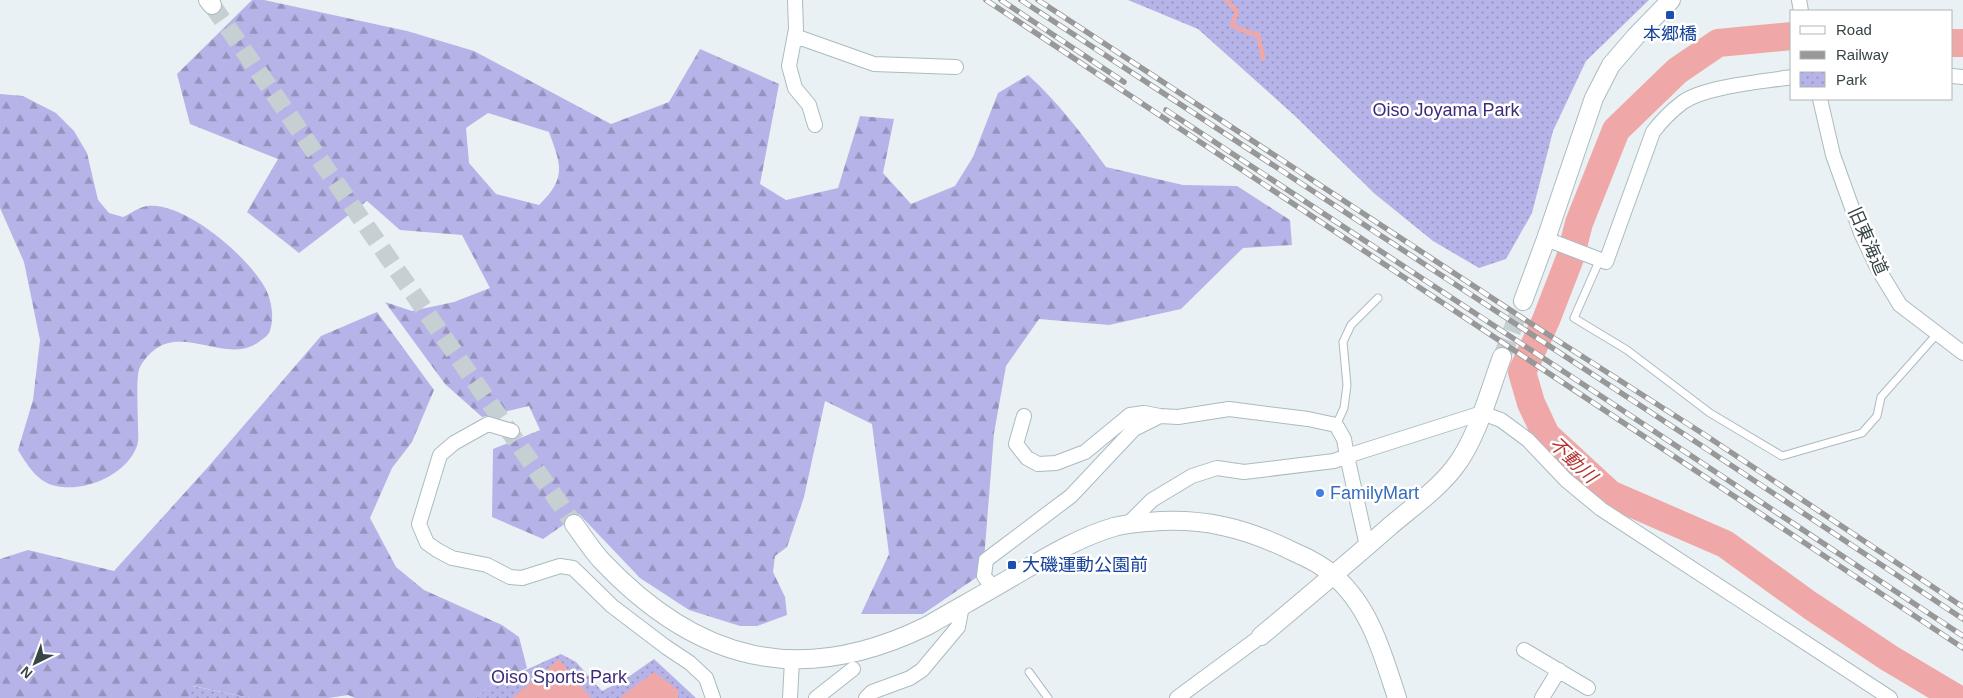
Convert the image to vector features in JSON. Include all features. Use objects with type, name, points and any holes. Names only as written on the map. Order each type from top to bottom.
[{"type":"street","points":[[794,0],[795,36],[789,66],[795,88],[809,105],[815,125]]},
{"type":"street","points":[[1523,301],[1550,240],[1594,98],[1612,65],[1636,36],[1671,0]]},
{"type":"street","points":[[795,36],[874,64],[956,67]]},
{"type":"street","points":[[1550,240],[1606,262],[1653,132],[1666,115],[1685,101],[1712,91],[1790,76]]},
{"type":"street","name":"旧東海道","points":[[1820,100],[1833,155],[1861,233],[1878,269],[1900,305],[1963,353]]},
{"type":"street","points":[[1176,698],[1261,636],[1440,483],[1454,467],[1466,448],[1482,413],[1502,357]]},
{"type":"street","points":[[1024,416],[1016,444],[1026,458],[1038,464],[1056,463],[1085,452],[1130,416],[1144,413],[1160,416],[1178,416],[1229,409],[1308,419],[1336,425],[1344,439],[1367,546]]},
{"type":"street","points":[[1128,524],[1152,500],[1192,476],[1217,468],[1244,472],[1334,461],[1482,413],[1501,420],[1528,440],[1566,480],[1601,509],[1890,698]]},
{"type":"street","points":[[993,588],[984,576],[986,560],[1071,496],[1134,429],[1160,416]]},
{"type":"street","points":[[512,431],[488,424],[454,443],[440,455],[419,524],[427,543],[452,558],[487,564],[510,576],[522,578],[560,566],[573,568],[612,606],[690,663],[706,678],[713,698]]},
{"type":"street","points":[[574,524],[600,559],[652,608],[681,627],[711,643],[739,652],[777,660],[836,656],[884,644],[906,636],[1077,540],[1115,526],[1190,520],[1234,528],[1310,559],[1334,575],[1358,604],[1379,641],[1397,698]]},
{"type":"street","points":[[866,698],[872,692],[910,678],[922,670],[958,628],[962,606]]},
{"type":"street","points":[[1524,650],[1588,688]]},
{"type":"street","points":[[790,698],[792,660]]},
{"type":"street","points":[[816,698],[852,668]]},
{"type":"street","points":[[1542,698],[1559,670]]},
{"type":"lane","points":[[1600,259],[1574,318],[1627,350],[1710,413],[1782,456],[1862,433],[1877,416],[1881,397],[1937,334]]},
{"type":"lane","points":[[1336,425],[1344,408],[1347,385],[1343,342],[1351,325],[1378,298]]},
{"type":"lane","points":[[1029,672],[1048,698]]},
{"type":"green space","points":[[252,0],[264,0],[407,31],[474,51],[611,124],[669,102],[700,49],[779,84],[760,184],[786,200],[838,188],[860,116],[894,119],[883,173],[911,204],[955,186],[973,157],[998,93],[1028,75],[1060,107],[1106,167],[1183,185],[1237,186],[1290,220],[1292,245],[1243,248],[1181,309],[1109,325],[1039,319],[1006,366],[994,433],[983,573],[923,614],[861,614],[889,554],[872,424],[825,401],[804,497],[787,547],[775,556],[773,572],[785,597],[787,615],[757,626],[740,626],[689,610],[640,578],[579,514],[543,539],[492,517],[493,449],[540,430],[529,406],[482,417],[445,384],[385,302],[412,311],[454,302],[490,288],[462,235],[400,230],[367,201],[299,253],[247,212],[278,159],[190,124],[177,74]],"holes":[[[488,113],[549,132],[558,162],[558,179],[539,205],[496,194],[469,163],[466,128]]]},
{"type":"green space","name":"Oiso Joyama Park","points":[[1128,0],[1649,0],[1586,61],[1553,131],[1532,213],[1506,259],[1479,268],[1433,241],[1375,194],[1295,116],[1198,29]]},
{"type":"green space","points":[[0,94],[23,96],[56,113],[74,131],[87,153],[98,200],[109,213],[123,217],[147,206],[162,207],[179,212],[196,221],[229,246],[255,273],[267,291],[271,303],[272,322],[269,333],[249,347],[226,349],[189,342],[177,342],[165,344],[149,354],[143,362],[138,375],[137,446],[123,466],[113,474],[89,485],[64,487],[46,483],[32,470],[18,450],[33,400],[40,340],[24,262],[0,208]]},
{"type":"green space","points":[[377,312],[434,390],[412,442],[392,468],[370,518],[396,567],[424,590],[502,625],[519,637],[527,668],[490,686],[476,698],[355,698],[348,695],[329,698],[250,698],[193,686],[189,698],[0,698],[0,559],[28,550],[114,571],[208,467],[321,336]]},
{"type":"green space","name":"Oiso Sports Park","points":[[561,654],[576,662],[602,691],[624,680],[654,659],[696,698],[476,698],[490,686]]},
{"type":"green space","points":[[192,686],[250,698],[189,698]]},
{"type":"shaded area","points":[[559,659],[591,698],[512,698]]},
{"type":"shaded area","points":[[654,672],[678,690],[678,698],[619,698]]},
{"type":"waterway","points":[[1226,0],[1237,11],[1232,25],[1258,35],[1263,59]]},
{"type":"waterway","name":"不動川","points":[[1790,36],[1718,43],[1677,71],[1616,130],[1579,223],[1570,258],[1546,320],[1522,372],[1531,403],[1546,435],[1610,494],[1725,544],[1811,606],[1889,658],[1956,698]]},
{"type":"waterway","name":"不動川","points":[[1953,43],[1963,43]]},
{"type":"tunnel","points":[[212,5],[574,524]]},
{"type":"tunnel","points":[[1502,357],[1523,301]]},
{"type":"railway","points":[[986,0],[1963,648]]},
{"type":"railway","points":[[1001,0],[1124,82]]},
{"type":"railway","points":[[1021,0],[1963,619]]},
{"type":"railway","points":[[1038,0],[1527,321],[1705,435],[1963,607]]},
{"type":"railway","points":[[1166,110],[1963,636]]},
{"type":"place","name":"本郷橋","points":[[1670,15]]},
{"type":"place","name":"FamilyMart","points":[[1320,493]]},
{"type":"place","name":"大磯運動公園前","points":[[1012,565]]}]
